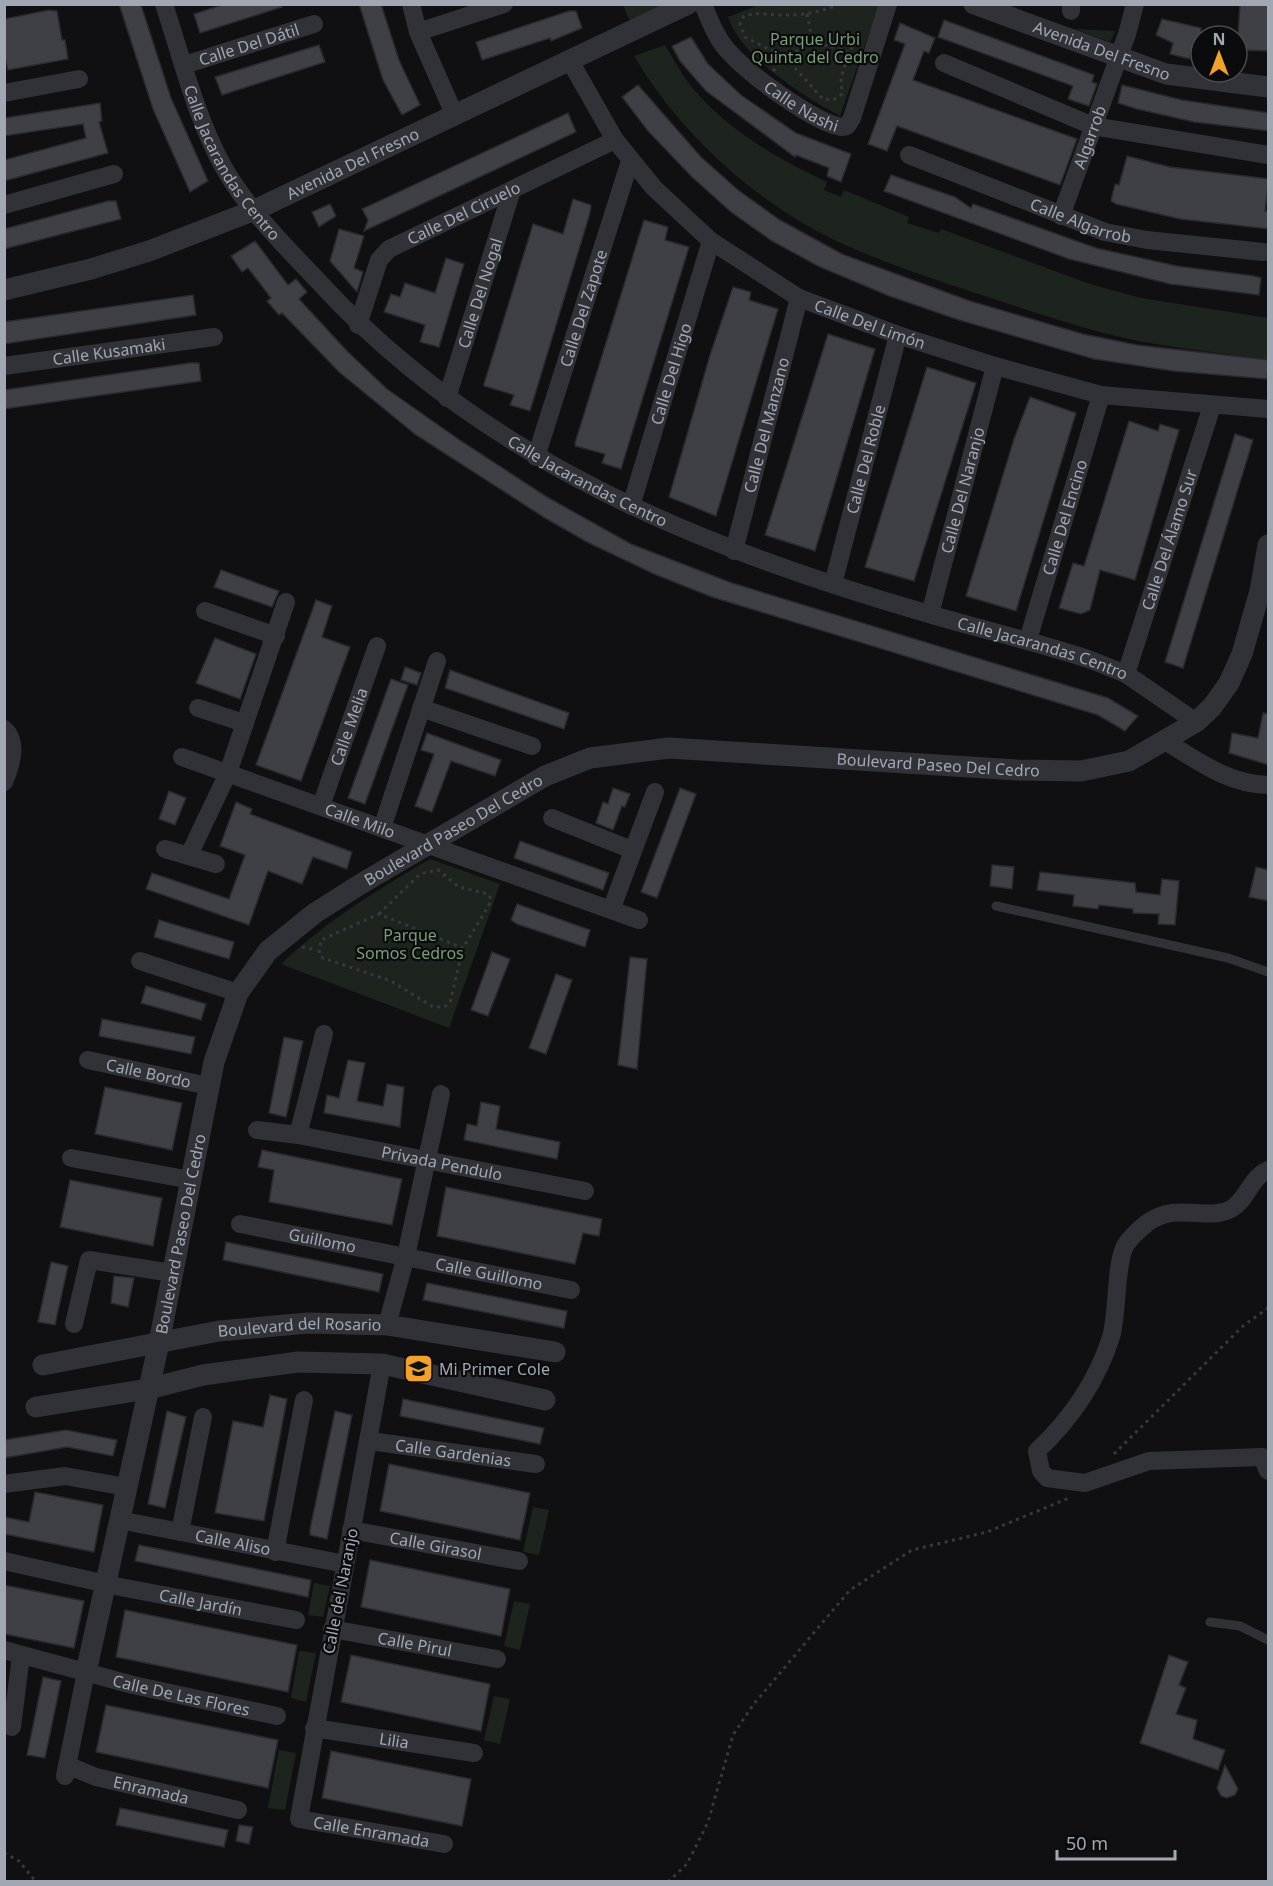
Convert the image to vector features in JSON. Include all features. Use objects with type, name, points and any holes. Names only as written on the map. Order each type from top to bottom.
[{"type":"street","name":"Calle Jacarandas Centro","points":[[164,4],[205,127],[224,169],[255,210],[358,325],[447,398],[536,457],[631,506],[734,551],[930,614],[1028,640],[1126,674],[1196,722]]},
{"type":"street","points":[[411,4],[418,32],[455,116]]},
{"type":"street","points":[[418,32],[504,4]]},
{"type":"street","name":"Avenida Del Fresno","points":[[4,290],[149,251],[255,210],[688,4]]},
{"type":"street","name":"Calle Nashi","points":[[703,4],[729,52],[763,81],[798,105],[841,127],[847,126],[852,118],[888,4]]},
{"type":"street","name":"Avenida Del Fresno","points":[[974,4],[1166,74],[1269,87]]},
{"type":"street","name":"Algarrob","points":[[1061,216],[1119,57],[1135,4]]},
{"type":"street","name":"Calle Del Dátil","points":[[184,65],[314,24]]},
{"type":"street","name":"Calle Del Limón","points":[[570,61],[615,140],[630,161],[683,218],[711,242],[799,298],[995,366],[1101,395],[1269,409]]},
{"type":"street","points":[[944,63],[1093,126],[1269,155]]},
{"type":"street","points":[[4,93],[79,79]]},
{"type":"street","name":"Calle Del Ciruelo","points":[[358,325],[383,253],[615,140]]},
{"type":"street","name":"Calle Algarrob","points":[[909,155],[1105,232],[1147,240],[1263,252]]},
{"type":"street","name":"Calle Del Zapote","points":[[536,457],[630,161]]},
{"type":"street","points":[[4,205],[114,174]]},
{"type":"street","name":"Calle Del Nogal","points":[[447,398],[512,190]]},
{"type":"street","name":"Calle Del Higo","points":[[631,506],[711,242]]},
{"type":"street","name":"Calle Del Manzano","points":[[734,551],[799,298]]},
{"type":"street","name":"Calle Del Roble","points":[[833,584],[898,334]]},
{"type":"street","name":"Calle Kusamaki","points":[[4,366],[214,337]]},
{"type":"street","name":"Calle Del Naranjo","points":[[930,614],[995,366]]},
{"type":"street","name":"Calle Del Encino","points":[[1028,640],[1101,395]]},
{"type":"street","name":"Calle Del Álamo Sur","points":[[1126,674],[1212,406]]},
{"type":"street","name":"Boulevard Paseo Del Cedro","points":[[86,1672],[159,1343],[208,1086],[238,993],[268,951],[298,925],[347,892],[546,776],[590,758],[669,748],[1017,770],[1081,771],[1129,761],[1167,742],[1196,722],[1212,707],[1229,682],[1242,654],[1260,591],[1269,545]]},
{"type":"street","points":[[189,855],[228,773],[286,602]]},
{"type":"street","points":[[205,611],[276,636]]},
{"type":"street","name":"Calle Melia","points":[[321,806],[377,646]]},
{"type":"street","points":[[382,828],[437,661]]},
{"type":"street","points":[[198,708],[244,723]]},
{"type":"street","points":[[421,708],[532,746]]},
{"type":"street","points":[[4,729],[11,738],[13,748],[4,782]]},
{"type":"street","points":[[1167,742],[1214,772],[1254,785],[1269,785]]},
{"type":"street","name":"Calle Milo","points":[[182,757],[639,920]]},
{"type":"street","points":[[610,909],[655,792]]},
{"type":"street","points":[[552,818],[632,850]]},
{"type":"street","points":[[165,849],[216,864]]},
{"type":"street","points":[[140,962],[238,993]]},
{"type":"street","points":[[298,1135],[324,1034]]},
{"type":"street","name":"Calle Bordo","points":[[88,1060],[208,1086]]},
{"type":"street","points":[[387,1325],[406,1256],[441,1094]]},
{"type":"street","name":"Privada Pendulo","points":[[257,1130],[298,1135],[585,1191]]},
{"type":"street","points":[[71,1158],[191,1180]]},
{"type":"street","points":[[1266,1461],[1149,1461],[1085,1483],[1047,1478],[1041,1471],[1037,1451],[1076,1408],[1097,1372],[1112,1335],[1125,1246],[1146,1224],[1165,1212],[1230,1210],[1244,1197],[1256,1180],[1269,1170]]},
{"type":"street","name":"Guillomo","points":[[240,1224],[406,1256]]},
{"type":"street","name":"Calle Guillomo","points":[[406,1256],[571,1290]]},
{"type":"street","points":[[74,1324],[89,1260],[172,1273]]},
{"type":"street","name":"Boulevard del Rosario","points":[[43,1365],[219,1331],[309,1323],[387,1325],[555,1352]]},
{"type":"street","name":"Boulevard del Rosario","points":[[36,1407],[147,1389],[203,1375],[298,1362],[382,1364],[545,1400]]},
{"type":"street","name":"Calle del Naranjo","points":[[299,1819],[332,1629],[370,1441],[382,1364]]},
{"type":"street","points":[[275,1552],[304,1400]]},
{"type":"street","points":[[180,1532],[203,1417]]},
{"type":"street","name":"Calle Gardenias","points":[[370,1441],[536,1464]]},
{"type":"street","points":[[4,1484],[65,1476],[126,1487]]},
{"type":"street","name":"Calle Aliso","points":[[119,1520],[345,1564]]},
{"type":"street","name":"Calle Girasol","points":[[351,1530],[519,1562]]},
{"type":"street","name":"Calle Jardín","points":[[4,1561],[296,1620]]},
{"type":"street","name":"Calle Pirul","points":[[332,1629],[497,1659]]},
{"type":"street","points":[[12,1727],[13,1653]]},
{"type":"street","name":"Calle De Las Flores","points":[[13,1653],[133,1685],[277,1716]]},
{"type":"street","name":"Enramada","points":[[86,1672],[66,1770],[238,1810]]},
{"type":"street","name":"Lilia","points":[[314,1728],[474,1753]]},
{"type":"street","name":"Calle Enramada","points":[[299,1819],[444,1844]]},
{"type":"lane","points":[[996,906],[1228,958],[1269,972]]},
{"type":"lane","points":[[1209,1622],[1240,1626],[1269,1640]]},
{"type":"path","points":[[840,4],[807,14],[787,16],[754,13],[744,16],[740,24],[745,38],[786,58],[823,99],[833,100],[842,94],[842,78],[849,53],[855,38],[868,22]]},
{"type":"path","points":[[807,14],[811,34],[809,44]]},
{"type":"path","points":[[786,58],[809,44],[834,46],[849,53]]},
{"type":"path","points":[[438,870],[459,887],[488,894],[491,899],[463,948],[450,1003],[439,1008],[392,981],[323,958],[319,954],[317,950],[321,940],[379,914],[420,874],[438,870]]},
{"type":"path","points":[[379,914],[463,948]]},
{"type":"path","points":[[1110,1458],[1244,1326],[1269,1308]]},
{"type":"path","points":[[668,1881],[687,1864],[708,1822],[733,1735],[753,1705],[850,1590],[912,1550],[987,1532],[1067,1500],[1085,1483]]},
{"type":"path","points":[[4,1853],[19,1861],[36,1881]]},
{"type":"green space","points":[[623,5],[668,5],[630,22]]},
{"type":"green space","name":"Parque Urbi Quinta del Cedro","points":[[759,5],[879,5],[840,116],[775,74],[746,47],[735,32],[728,17]]},
{"type":"green space","points":[[1074,29],[1115,31],[1110,42]]},
{"type":"green space","points":[[665,45],[695,91],[724,119],[739,132],[773,154],[827,182],[824,190],[841,197],[844,190],[909,217],[907,223],[939,233],[941,229],[1090,284],[1141,298],[1268,318],[1268,360],[1138,341],[1080,326],[905,269],[824,234],[791,216],[760,195],[730,171],[677,117],[634,56]]},
{"type":"green space","name":"Parque Somos Cedros","points":[[430,859],[500,884],[449,1028],[281,964],[334,920]]},
{"type":"green space","points":[[533,1507],[549,1510],[539,1555],[523,1552]]},
{"type":"green space","points":[[314,1583],[330,1586],[323,1617],[308,1615]]},
{"type":"green space","points":[[514,1601],[530,1604],[520,1650],[504,1646]]},
{"type":"green space","points":[[299,1651],[316,1653],[306,1702],[291,1698]]},
{"type":"green space","points":[[494,1696],[510,1699],[500,1744],[484,1740]]},
{"type":"green space","points":[[279,1750],[296,1753],[285,1810],[268,1808]]},
{"type":"building","points":[[119,4],[140,4],[171,98],[208,181],[190,192],[153,109]]},
{"type":"building","points":[[225,4],[281,4],[282,7],[200,33],[194,14]]},
{"type":"building","points":[[359,4],[381,4],[399,60],[420,105],[402,115],[383,80]]},
{"type":"building","points":[[1240,4],[1269,4],[1269,51],[1249,50],[1249,24],[1239,24]]},
{"type":"building","points":[[49,10],[57,11],[68,59],[8,70],[4,54],[4,19]]},
{"type":"building","points":[[569,11],[576,11],[582,28],[551,41],[550,38],[482,60],[476,42]]},
{"type":"building","points":[[1162,19],[1189,25],[1189,59],[1170,54],[1173,43],[1156,35]]},
{"type":"building","points":[[944,20],[1094,75],[1092,82],[1097,84],[1089,106],[1068,99],[1073,86],[938,37]]},
{"type":"building","points":[[900,23],[935,38],[929,53],[924,51],[913,80],[1077,139],[1060,185],[897,126],[887,151],[868,144],[905,44],[894,40]]},
{"type":"building","points":[[691,37],[708,64],[741,95],[796,133],[851,154],[841,182],[827,176],[829,168],[796,155],[795,157],[706,91],[680,61],[672,46]]},
{"type":"building","points":[[319,45],[325,62],[222,95],[215,77]]},
{"type":"building","points":[[638,85],[701,157],[738,190],[780,220],[842,254],[970,301],[1083,334],[1137,345],[1269,360],[1267,379],[1173,371],[1094,359],[959,320],[889,296],[818,266],[772,241],[731,212],[692,177],[648,131],[622,97]]},
{"type":"building","points":[[1122,85],[1182,100],[1269,113],[1269,131],[1194,122],[1137,109],[1118,103]]},
{"type":"building","points":[[100,103],[102,121],[99,122],[108,153],[4,181],[4,160],[86,138],[83,124],[4,136],[4,118]]},
{"type":"building","points":[[568,113],[576,132],[364,231],[368,220],[362,209]]},
{"type":"building","points":[[1127,156],[1170,167],[1269,179],[1265,211],[1269,211],[1269,229],[1180,219],[1116,204],[1111,201],[1115,184],[1119,185]]},
{"type":"building","points":[[891,175],[955,197],[971,208],[973,204],[1096,248],[1177,266],[1261,278],[1259,295],[1170,284],[1069,259],[884,191]]},
{"type":"building","points":[[573,199],[591,205],[590,213],[530,411],[510,405],[514,395],[484,386],[484,384],[533,224],[563,234]]},
{"type":"building","points":[[108,201],[116,201],[121,219],[4,249],[4,229]]},
{"type":"building","points":[[330,204],[336,216],[319,227],[312,212]]},
{"type":"building","points":[[644,220],[668,227],[665,240],[689,247],[621,469],[602,463],[605,454],[575,446],[575,443]]},
{"type":"building","points":[[339,229],[364,236],[354,268],[363,272],[357,292],[330,261]]},
{"type":"building","points":[[255,241],[288,285],[296,279],[307,292],[299,299],[348,352],[387,389],[547,497],[631,544],[732,583],[1108,698],[1138,716],[1125,731],[1098,715],[712,597],[654,574],[587,542],[545,518],[416,435],[339,372],[282,313],[279,315],[267,301],[271,298],[248,268],[242,272],[231,256]]},
{"type":"building","points":[[446,258],[464,264],[439,347],[420,342],[425,325],[384,312],[391,294],[400,297],[405,283],[435,293]]},
{"type":"building","points":[[733,287],[751,292],[749,300],[778,309],[716,516],[669,497],[710,355]]},
{"type":"building","points":[[193,295],[196,315],[4,344],[4,322]]},
{"type":"building","points":[[828,334],[875,349],[815,551],[765,535]]},
{"type":"building","points":[[199,363],[201,381],[4,409],[4,390]]},
{"type":"building","points":[[927,367],[976,383],[914,581],[865,567]]},
{"type":"building","points":[[1030,397],[1076,413],[1016,611],[966,596],[1014,439]]},
{"type":"building","points":[[1129,421],[1158,431],[1160,424],[1179,430],[1135,580],[1100,570],[1090,610],[1081,614],[1059,608],[1073,563],[1084,566]]},
{"type":"building","points":[[1235,434],[1253,440],[1183,668],[1165,662]]},
{"type":"building","points":[[221,570],[279,591],[272,607],[214,587]]},
{"type":"building","points":[[316,600],[332,606],[322,637],[350,647],[301,781],[256,765]]},
{"type":"building","points":[[215,638],[256,654],[240,699],[196,683]]},
{"type":"building","points":[[405,667],[421,673],[417,685],[401,680]]},
{"type":"building","points":[[450,670],[569,713],[564,729],[445,688]]},
{"type":"building","points":[[391,679],[408,685],[365,804],[348,798]]},
{"type":"building","points":[[1263,713],[1269,714],[1269,765],[1229,753],[1232,733],[1258,738]]},
{"type":"building","points":[[427,733],[501,760],[495,776],[451,761],[432,812],[415,806],[434,754],[421,750]]},
{"type":"building","points":[[613,788],[630,794],[625,807],[622,806],[613,830],[596,823],[603,802],[608,804]]},
{"type":"building","points":[[680,788],[696,794],[657,898],[641,892]]},
{"type":"building","points":[[169,791],[186,798],[175,825],[159,819]]},
{"type":"building","points":[[236,802],[252,809],[250,814],[352,852],[347,869],[313,857],[302,884],[268,871],[249,925],[146,889],[152,873],[229,899],[245,855],[220,846]]},
{"type":"building","points":[[520,841],[609,873],[603,890],[514,858]]},
{"type":"building","points":[[992,865],[1014,867],[1012,889],[990,886]]},
{"type":"building","points":[[1256,867],[1269,870],[1269,901],[1249,897]]},
{"type":"building","points":[[1040,872],[1135,883],[1136,892],[1160,895],[1162,879],[1179,881],[1175,925],[1158,924],[1159,914],[1133,913],[1133,909],[1099,905],[1098,909],[1073,906],[1074,895],[1037,890]]},
{"type":"building","points":[[517,904],[590,930],[585,947],[517,924],[511,920]]},
{"type":"building","points":[[159,920],[234,942],[229,959],[154,937]]},
{"type":"building","points":[[492,952],[510,959],[488,1016],[471,1010]]},
{"type":"building","points":[[630,957],[647,959],[637,1069],[618,1065]]},
{"type":"building","points":[[556,974],[572,980],[546,1054],[529,1048]]},
{"type":"building","points":[[146,986],[206,1004],[201,1020],[141,1003]]},
{"type":"building","points":[[102,1019],[195,1037],[191,1054],[99,1036]]},
{"type":"building","points":[[284,1037],[303,1041],[286,1117],[269,1113]]},
{"type":"building","points":[[348,1060],[365,1063],[357,1101],[383,1106],[387,1084],[404,1087],[400,1127],[324,1113],[327,1095],[339,1098]]},
{"type":"building","points":[[105,1087],[182,1103],[172,1150],[95,1134]]},
{"type":"building","points":[[481,1102],[500,1106],[496,1129],[560,1142],[557,1159],[464,1140],[467,1124],[477,1126]]},
{"type":"building","points":[[262,1150],[402,1179],[392,1225],[269,1202],[274,1170],[258,1167]]},
{"type":"building","points":[[70,1180],[162,1198],[153,1246],[60,1227]]},
{"type":"building","points":[[446,1187],[602,1219],[599,1236],[583,1233],[575,1264],[437,1236]]},
{"type":"building","points":[[226,1242],[383,1274],[379,1292],[223,1260]]},
{"type":"building","points":[[51,1262],[68,1266],[55,1325],[38,1322]]},
{"type":"building","points":[[114,1276],[134,1278],[128,1307],[111,1303]]},
{"type":"building","points":[[427,1283],[567,1311],[564,1328],[423,1300]]},
{"type":"building","points":[[270,1395],[287,1399],[264,1521],[215,1513],[233,1421],[263,1427]]},
{"type":"building","points":[[403,1399],[544,1428],[540,1444],[400,1416]]},
{"type":"building","points":[[167,1411],[186,1417],[165,1508],[148,1504]]},
{"type":"building","points":[[335,1411],[352,1415],[327,1539],[310,1535],[310,1529]]},
{"type":"building","points":[[66,1430],[117,1440],[113,1456],[67,1447],[4,1458],[4,1440]]},
{"type":"building","points":[[389,1464],[530,1493],[520,1540],[380,1511]]},
{"type":"building","points":[[35,1492],[103,1505],[94,1552],[4,1534],[4,1517],[29,1522]]},
{"type":"building","points":[[139,1545],[311,1580],[308,1597],[135,1561]]},
{"type":"building","points":[[370,1560],[510,1589],[501,1636],[361,1607]]},
{"type":"building","points":[[4,1585],[84,1601],[74,1648],[4,1634]]},
{"type":"building","points":[[125,1610],[297,1645],[288,1692],[116,1657]]},
{"type":"building","points":[[351,1655],[490,1684],[481,1731],[341,1702]]},
{"type":"building","points":[[1169,1655],[1188,1662],[1179,1685],[1186,1688],[1176,1714],[1197,1720],[1193,1739],[1225,1750],[1218,1770],[1140,1743]]},
{"type":"building","points":[[43,1677],[61,1681],[45,1758],[27,1755]]},
{"type":"building","points":[[106,1705],[278,1740],[268,1788],[96,1752]]},
{"type":"building","points":[[331,1751],[471,1779],[462,1826],[322,1798]]},
{"type":"building","points":[[1225,1765],[1238,1789],[1235,1795],[1227,1798],[1221,1796],[1217,1788]]},
{"type":"building","points":[[120,1808],[228,1830],[224,1847],[116,1825]]},
{"type":"building","points":[[239,1825],[253,1827],[249,1844],[236,1841]]},
{"type":"place","name":"Mi Primer Cole","points":[[418,1369]]}]
